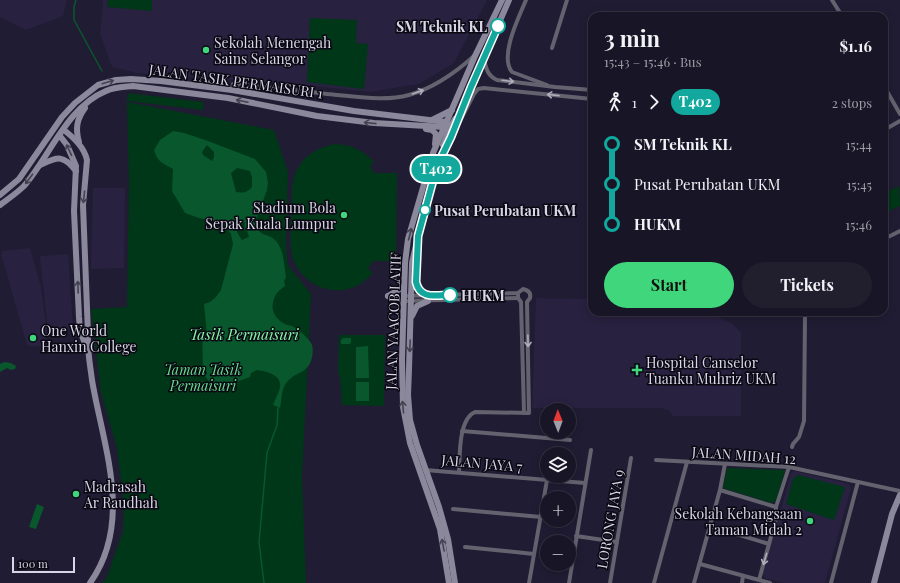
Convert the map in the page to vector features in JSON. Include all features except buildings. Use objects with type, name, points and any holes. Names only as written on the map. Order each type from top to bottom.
[{"type":"street","name":"JALAN YAACOB LATIF","points":[[449,583],[440,529],[414,455],[406,427],[403,407],[403,287],[405,263],[408,239],[433,153],[475,56],[502,0]]},
{"type":"street","name":"JALAN YAACOB LATIF","points":[[455,583],[448,539],[440,507],[425,470],[410,420],[408,395],[412,263],[437,166],[451,137],[509,0]]},
{"type":"street","points":[[526,0],[512,34],[508,56],[509,67],[512,72],[555,87]]},
{"type":"street","points":[[552,48],[567,0]]},
{"type":"street","points":[[832,0],[840,12]]},
{"type":"street","points":[[232,90],[233,84],[357,97],[392,98],[424,90],[440,82],[461,68],[475,56]]},
{"type":"street","points":[[484,58],[486,69],[491,77],[497,80],[588,90]]},
{"type":"street","name":"JALAN TASIK PERMAISURI 1","points":[[0,195],[19,179],[62,117],[76,103],[98,85],[116,80],[131,79],[169,82],[232,90],[354,111],[431,120],[446,125]]},
{"type":"street","points":[[168,91],[169,82]]},
{"type":"street","name":"JALAN TASIK PERMAISURI 1","points":[[0,206],[24,186],[73,116],[94,97],[107,90],[122,87],[133,86],[228,98],[317,116],[354,121],[409,126],[446,125]]},
{"type":"street","points":[[437,166],[448,133],[446,125],[452,124],[454,121],[471,87]]},
{"type":"street","points":[[451,137],[478,89],[484,88],[588,99]]},
{"type":"street","points":[[888,93],[900,114]]},
{"type":"street","points":[[80,146],[76,126],[78,120],[94,97]]},
{"type":"street","points":[[76,103],[61,126],[61,132],[68,145],[77,172],[75,199],[79,317],[80,331],[87,348]]},
{"type":"street","points":[[431,120],[452,110]]},
{"type":"street","points":[[354,111],[354,121]]},
{"type":"street","points":[[888,128],[900,121]]},
{"type":"street","points":[[409,126],[432,130],[434,132],[435,139],[433,153]]},
{"type":"street","points":[[34,157],[54,134],[61,132],[76,140],[85,153],[87,160],[83,205],[88,334],[87,348],[94,395],[110,464],[113,512],[109,537],[102,560],[90,583]]},
{"type":"street","points":[[40,165],[51,159],[62,158],[69,162],[77,172]]},
{"type":"street","points":[[75,199],[78,195],[79,167],[81,162],[83,162],[87,173]]},
{"type":"street","points":[[888,238],[900,231]]},
{"type":"street","points":[[418,236],[416,282],[418,288],[428,298]]},
{"type":"street","points":[[403,287],[388,296],[403,298],[519,300],[527,302]]},
{"type":"street","points":[[410,323],[414,309],[428,298],[518,293],[523,289],[529,292],[530,298],[527,302],[530,413],[475,412],[468,416],[462,431],[459,472]]},
{"type":"street","points":[[518,293],[524,413]]},
{"type":"street","points":[[792,447],[799,437],[804,421],[805,316]]},
{"type":"street","points":[[462,431],[570,440]]},
{"type":"street","points":[[591,450],[576,536],[617,542]]},
{"type":"street","name":"LORONG JAYA 9","points":[[610,583],[631,458]]},
{"type":"street","name":"JALAN MIDAH 12","points":[[656,460],[789,467],[900,491]]},
{"type":"street","points":[[654,583],[687,462]]},
{"type":"street","points":[[694,583],[720,490],[725,464]]},
{"type":"street","points":[[759,580],[776,519],[776,507],[789,467]]},
{"type":"street","name":"JALAN JAYA 7","points":[[425,470],[540,479]]},
{"type":"street","name":"JALAN JAYA 7","points":[[576,482],[585,483]]},
{"type":"street","points":[[831,583],[858,482]]},
{"type":"street","points":[[720,490],[776,507]]},
{"type":"street","points":[[874,583],[892,514],[900,495]]},
{"type":"street","points":[[453,510],[540,517]]},
{"type":"street","points":[[529,583],[540,522]]},
{"type":"street","points":[[710,526],[769,544]]},
{"type":"street","points":[[465,547],[534,554]]},
{"type":"street","points":[[700,564],[770,583]]},
{"type":"street","points":[[569,583],[571,571]]},
{"type":"street","points":[[742,583],[744,576]]},
{"type":"shaded area","points":[[0,0],[67,0],[63,16],[26,30],[0,17]]},
{"type":"shaded area","points":[[103,0],[487,0],[454,63],[419,84],[370,92],[304,85],[137,73],[112,67],[100,34]]},
{"type":"shaded area","points":[[93,188],[125,188],[124,268],[91,269]]},
{"type":"shaded area","points":[[30,248],[41,287],[47,333],[44,344],[41,346],[27,345],[1,254],[2,251]]},
{"type":"shaded area","points":[[68,254],[73,329],[48,331],[40,256]]},
{"type":"shaded area","name":"Hospital Canselor Tuanku Muhriz UKM","points":[[536,298],[588,299],[588,316],[715,316],[733,324],[741,333],[741,416],[673,416],[669,410],[661,408],[576,408],[576,403],[540,403],[540,408],[532,408]]},
{"type":"shaded area","name":"Sekolah Kebangsaan Taman Midah 2","points":[[795,471],[849,484],[851,488],[825,583],[784,583],[765,578],[763,574],[791,473]]},
{"type":"green space","points":[[108,0],[152,0],[152,11],[107,7]]},
{"type":"green space","points":[[310,18],[357,20],[356,43],[368,44],[364,89],[307,82]]},
{"type":"green space","points":[[128,93],[204,102],[203,110],[127,101]]},
{"type":"green space","name":"Taman Tasik Permaisuri","points":[[127,102],[274,130],[288,172],[286,247],[288,265],[311,294],[302,477],[306,583],[102,583],[107,577],[123,531],[124,504],[117,448],[101,393],[91,309],[127,307],[129,184]]},
{"type":"green space","name":"Stadium Bola Sepak Kuala Lumpur","points":[[335,144],[352,147],[366,154],[374,162],[370,166],[374,173],[397,173],[396,261],[373,261],[368,269],[373,273],[362,283],[348,289],[330,290],[313,283],[300,271],[295,264],[292,255],[290,239],[292,185],[298,167],[314,152]]},
{"type":"green space","points":[[899,186],[900,206],[888,211],[888,191]]},
{"type":"green space","points":[[339,335],[385,335],[384,406],[342,405],[340,378],[338,372]]},
{"type":"green space","points":[[727,468],[785,470],[776,501],[771,503],[723,488]]},
{"type":"green space","points":[[798,475],[845,487],[834,520],[786,504],[793,479]]},
{"type":"water","name":"Tasik Permaisuri","points":[[173,131],[184,133],[255,159],[266,172],[268,183],[267,190],[256,220],[257,226],[260,232],[273,238],[279,245],[286,277],[284,281],[285,286],[274,298],[273,312],[280,321],[294,327],[303,334],[311,343],[313,349],[308,367],[291,378],[285,385],[280,408],[273,405],[280,387],[280,383],[279,379],[273,374],[257,370],[251,373],[250,377],[224,385],[218,385],[207,379],[204,373],[202,336],[207,334],[204,304],[210,302],[221,290],[233,244],[231,234],[226,227],[218,222],[185,213],[172,191],[173,169],[161,162],[155,154],[154,150],[160,140]],"holes":[[[207,145],[214,152],[212,161],[203,155],[202,152]],[[237,168],[250,171],[252,177],[252,187],[245,192],[236,192],[231,173]],[[242,221],[245,223],[244,229],[247,231],[249,237],[242,240],[236,229]]]},
{"type":"water","points":[[343,338],[351,338],[350,344],[341,344],[341,340]]},
{"type":"water","points":[[368,346],[369,378],[356,378],[356,347]]},
{"type":"water","points":[[4,362],[11,363],[16,366],[15,369],[11,370],[7,368],[0,372],[0,364]]},
{"type":"water","points":[[356,382],[369,382],[369,401],[356,401]]},
{"type":"water","points":[[37,504],[44,507],[36,529],[29,527]]},
{"type":"waterway","points":[[76,0],[74,7],[74,20],[102,71]]},
{"type":"waterway","points":[[264,583],[259,542],[267,453],[277,425],[278,408]]},
{"type":"bus line","name":"T402","points":[[450,295],[427,295],[418,288],[416,282],[416,266],[418,236],[437,166],[451,137],[498,26]]},
{"type":"place","name":"SM Teknik KL","points":[[498,26]]},
{"type":"place","name":"Sekolah Menengah Sains Selangor","points":[[206,50]]},
{"type":"place","name":"Pusat Perubatan UKM","points":[[425,210]]},
{"type":"place","name":"Stadium Bola Sepak Kuala Lumpur","points":[[344,215]]},
{"type":"place","name":"HUKM","points":[[450,295]]},
{"type":"place","name":"One World Hanxin College","points":[[33,338]]},
{"type":"place","name":"Hospital Canselor Tuanku Muhriz UKM","points":[[637,370]]},
{"type":"place","name":"Madrasah Ar Raudhah","points":[[76,494]]},
{"type":"place","name":"Sekolah Kebangsaan Taman Midah 2","points":[[810,521]]}]
